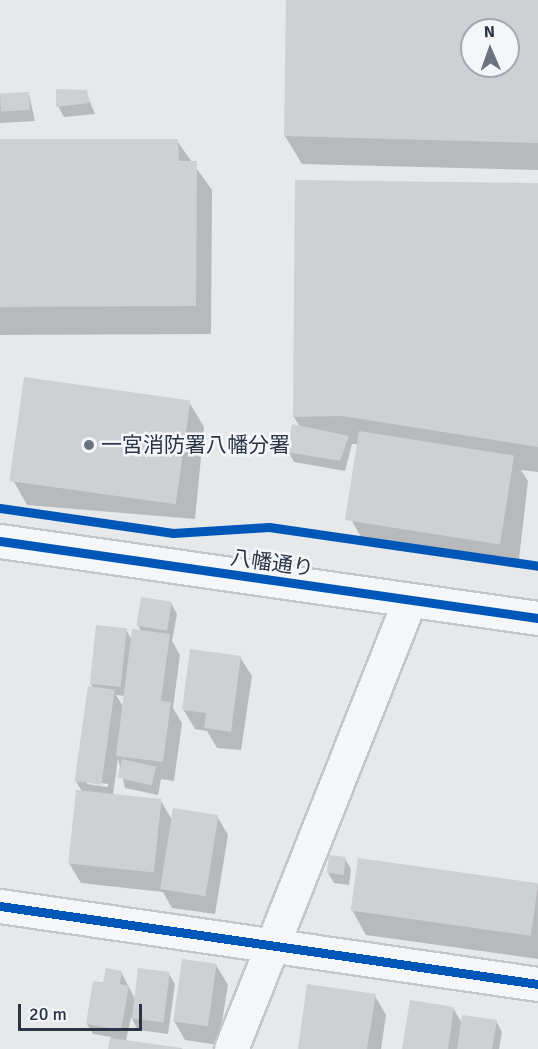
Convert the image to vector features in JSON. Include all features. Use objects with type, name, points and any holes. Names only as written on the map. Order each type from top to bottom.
[{"type":"street","name":"八幡通り","points":[[0,541],[538,618]]},
{"type":"street","points":[[231,1049],[409,601]]},
{"type":"street","points":[[0,906],[538,984]]},
{"type":"building","points":[[286,0],[538,0],[538,143],[284,136]]},
{"type":"building","points":[[56,89],[87,90],[90,103],[56,107]]},
{"type":"building","points":[[29,92],[30,110],[1,111],[0,94]]},
{"type":"building","points":[[0,139],[178,139],[179,161],[197,161],[196,306],[0,307]]},
{"type":"building","points":[[295,180],[538,183],[538,447],[342,416],[293,417]]},
{"type":"building","points":[[24,377],[190,400],[176,504],[9,481]]},
{"type":"building","points":[[292,424],[349,436],[340,461],[286,452]]},
{"type":"building","points":[[359,431],[514,456],[500,544],[345,520]]},
{"type":"building","points":[[141,597],[172,602],[167,630],[136,626]]},
{"type":"building","points":[[96,625],[127,628],[121,687],[90,684]]},
{"type":"building","points":[[132,629],[170,634],[161,701],[171,702],[163,762],[116,756]]},
{"type":"building","points":[[190,649],[241,656],[231,732],[204,728],[206,713],[182,710]]},
{"type":"building","points":[[88,686],[115,690],[101,785],[75,781]]},
{"type":"building","points":[[122,759],[156,767],[152,785],[118,778]]},
{"type":"building","points":[[76,790],[162,799],[154,873],[68,864]]},
{"type":"building","points":[[173,808],[218,815],[206,896],[160,889]]},
{"type":"building","points":[[329,855],[346,857],[344,875],[327,873]]},
{"type":"building","points":[[358,858],[538,883],[531,936],[351,910]]},
{"type":"building","points":[[182,959],[217,964],[208,1026],[173,1021]]},
{"type":"building","points":[[106,968],[122,971],[120,984],[129,986],[121,1030],[86,1024],[93,981],[103,982]]},
{"type":"building","points":[[138,968],[170,972],[164,1023],[132,1019]]},
{"type":"building","points":[[307,984],[376,994],[367,1049],[298,1049]]},
{"type":"building","points":[[410,1000],[454,1007],[448,1049],[402,1049]]},
{"type":"building","points":[[462,1015],[497,1020],[492,1049],[457,1049]]},
{"type":"building","points":[[110,1038],[182,1048],[182,1049],[108,1049]]},
{"type":"cycle path","points":[[0,508],[173,533],[269,527],[538,566]]},
{"type":"cycle path","points":[[0,541],[538,618]]},
{"type":"cycle path","points":[[0,906],[538,984]]},
{"type":"place","name":"一宮消防署八幡分署","points":[[89,445]]}]
